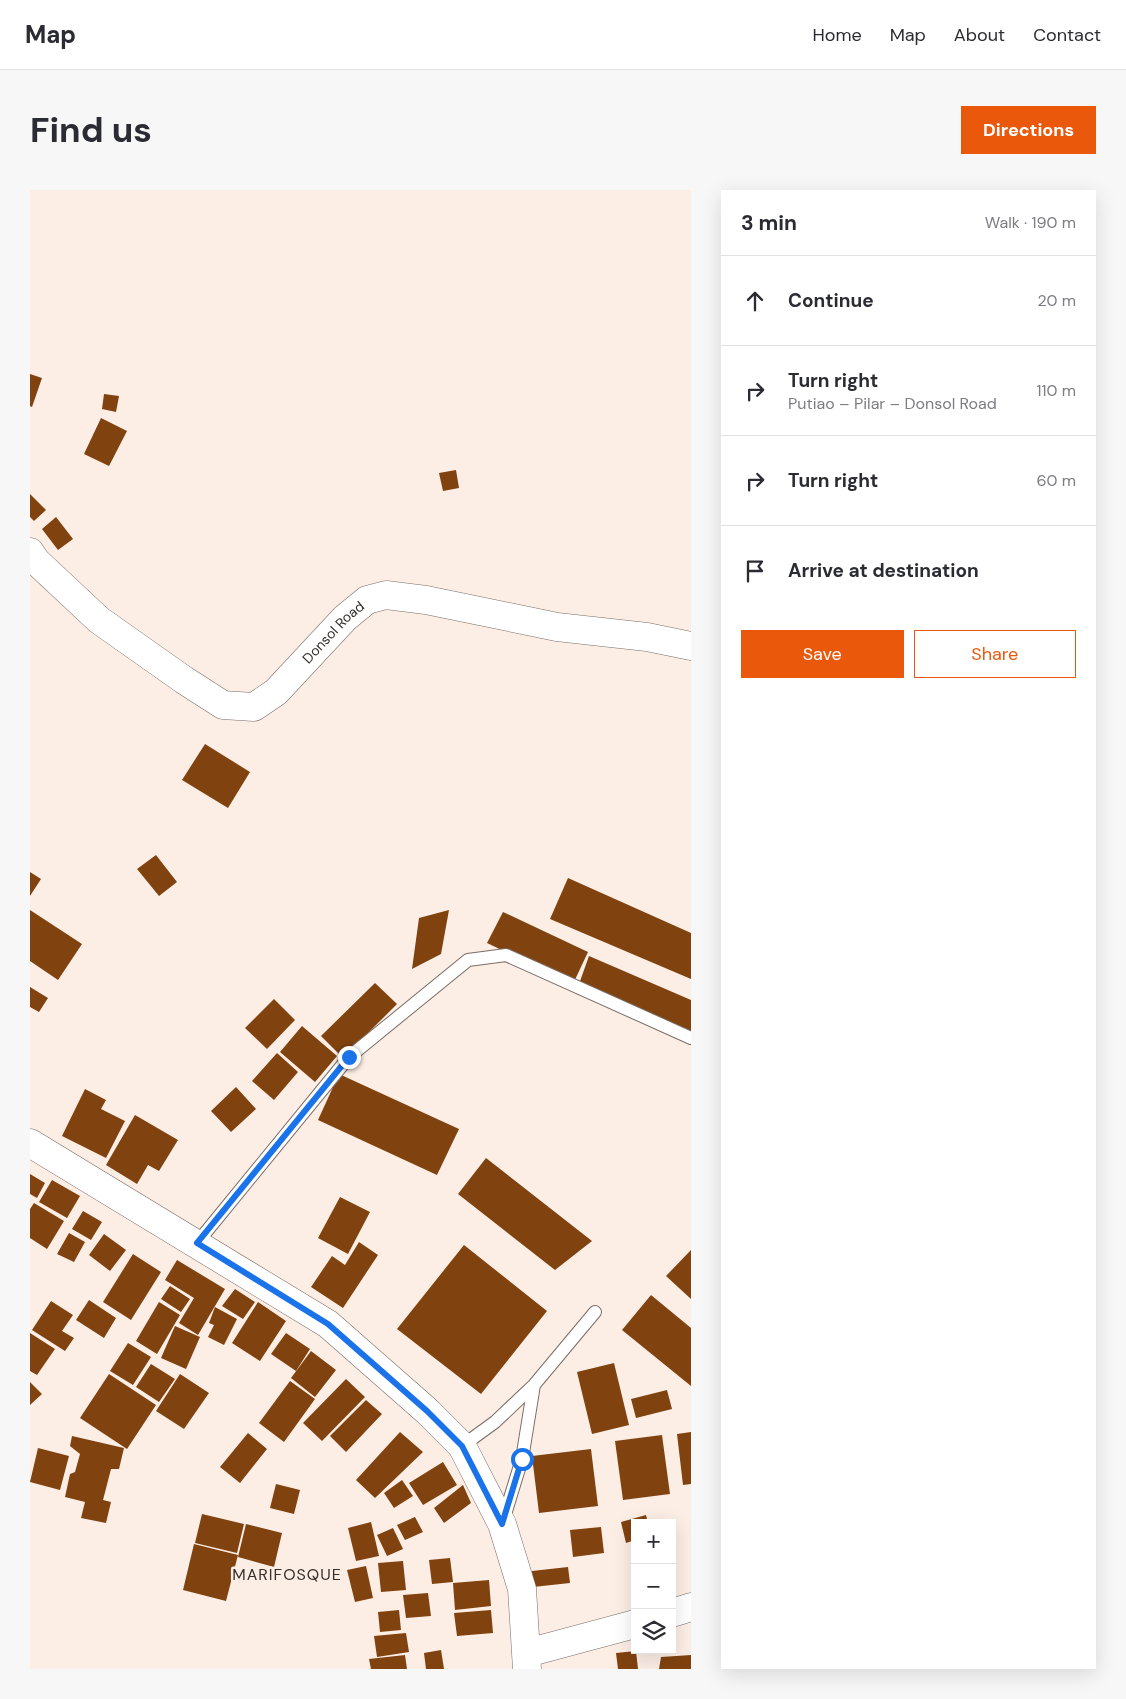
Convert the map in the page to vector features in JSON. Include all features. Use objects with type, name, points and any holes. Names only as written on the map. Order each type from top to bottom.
[{"type":"main road","name":"Donsol Road","points":[[33,556],[99,620],[223,705],[254,707],[276,692],[345,618],[367,600],[386,595],[426,600],[557,628],[647,637],[691,646]]},
{"type":"main road","points":[[30,1143],[328,1324],[427,1411],[462,1446],[502,1524],[522,1589],[527,1661],[631,1625]]},
{"type":"main road","points":[[676,1612],[691,1607]]},
{"type":"lane","points":[[197,1243],[349,1057],[468,960],[506,955],[691,1038]]},
{"type":"lane","points":[[462,1446],[495,1422],[534,1384],[595,1312]]},
{"type":"lane","points":[[502,1524],[522,1459],[534,1384]]},
{"type":"building","points":[[30,374],[42,378],[32,407],[30,406]]},
{"type":"building","points":[[104,394],[119,396],[116,412],[102,409]]},
{"type":"building","points":[[101,418],[127,431],[109,466],[84,454]]},
{"type":"building","points":[[456,470],[459,488],[443,491],[439,473]]},
{"type":"building","points":[[30,494],[46,510],[34,521],[30,517]]},
{"type":"building","points":[[56,517],[73,539],[58,550],[42,529]]},
{"type":"building","points":[[205,744],[250,772],[228,808],[182,780]]},
{"type":"building","points":[[156,855],[177,882],[159,896],[137,869]]},
{"type":"building","points":[[30,872],[41,879],[30,896]]},
{"type":"building","points":[[568,878],[691,933],[691,979],[550,919]]},
{"type":"building","points":[[30,910],[82,944],[58,980],[30,961]]},
{"type":"building","points":[[449,910],[441,954],[412,969],[419,918]]},
{"type":"building","points":[[503,912],[588,952],[573,984],[487,943]]},
{"type":"building","points":[[589,956],[691,1000],[691,1033],[579,984]]},
{"type":"building","points":[[375,983],[397,1004],[343,1058],[321,1036]]},
{"type":"building","points":[[30,987],[48,998],[39,1012],[30,1007]]},
{"type":"building","points":[[274,999],[295,1020],[267,1049],[245,1028]]},
{"type":"building","points":[[302,1026],[337,1056],[315,1082],[280,1052]]},
{"type":"building","points":[[277,1053],[298,1072],[274,1100],[252,1081]]},
{"type":"building","points":[[339,1074],[459,1129],[437,1175],[318,1120]]},
{"type":"building","points":[[236,1087],[256,1109],[231,1132],[211,1111]]},
{"type":"building","points":[[85,1089],[106,1100],[101,1109],[125,1121],[106,1158],[62,1136]]},
{"type":"building","points":[[135,1115],[178,1140],[159,1171],[148,1165],[137,1184],[106,1165]]},
{"type":"building","points":[[486,1158],[592,1241],[555,1270],[458,1194]]},
{"type":"building","points":[[30,1174],[45,1183],[37,1198],[30,1194]]},
{"type":"building","points":[[52,1180],[80,1196],[67,1218],[39,1202]]},
{"type":"building","points":[[340,1197],[370,1212],[348,1254],[318,1238]]},
{"type":"building","points":[[34,1203],[64,1221],[47,1249],[30,1238],[30,1209]]},
{"type":"building","points":[[83,1211],[102,1222],[91,1240],[72,1229]]},
{"type":"building","points":[[69,1233],[85,1242],[74,1262],[57,1254]]},
{"type":"building","points":[[104,1234],[126,1250],[110,1271],[89,1255]]},
{"type":"building","points":[[359,1242],[378,1255],[343,1308],[311,1287],[332,1256],[345,1265]]},
{"type":"building","points":[[464,1245],[547,1311],[481,1394],[397,1329]]},
{"type":"building","points":[[691,1250],[691,1299],[666,1276]]},
{"type":"building","points":[[133,1254],[161,1272],[131,1320],[103,1302]]},
{"type":"building","points":[[177,1260],[225,1289],[198,1335],[179,1323],[194,1298],[165,1280]]},
{"type":"building","points":[[170,1286],[190,1299],[181,1312],[161,1299]]},
{"type":"building","points":[[235,1289],[255,1302],[243,1319],[222,1306]]},
{"type":"building","points":[[651,1295],[691,1328],[691,1386],[622,1330]]},
{"type":"building","points":[[89,1300],[116,1318],[104,1338],[76,1320]]},
{"type":"building","points":[[51,1301],[73,1315],[62,1331],[74,1338],[65,1351],[32,1330]]},
{"type":"building","points":[[159,1302],[180,1315],[157,1354],[136,1341]]},
{"type":"building","points":[[258,1302],[286,1321],[260,1361],[232,1343]]},
{"type":"building","points":[[215,1307],[237,1319],[224,1345],[208,1337],[214,1325],[209,1323]]},
{"type":"building","points":[[175,1326],[200,1337],[186,1369],[161,1358]]},
{"type":"building","points":[[30,1333],[55,1349],[37,1375],[30,1371]]},
{"type":"building","points":[[286,1333],[310,1349],[296,1371],[271,1354]]},
{"type":"building","points":[[128,1343],[151,1357],[133,1385],[110,1371]]},
{"type":"building","points":[[311,1351],[336,1370],[315,1397],[291,1378]]},
{"type":"building","points":[[614,1363],[629,1425],[592,1434],[577,1372]]},
{"type":"building","points":[[151,1364],[175,1379],[159,1402],[136,1387]]},
{"type":"building","points":[[109,1374],[156,1405],[127,1449],[80,1418]]},
{"type":"building","points":[[180,1374],[209,1393],[184,1429],[156,1411]]},
{"type":"building","points":[[346,1379],[365,1397],[322,1441],[303,1423]]},
{"type":"building","points":[[290,1381],[315,1399],[284,1442],[259,1423]]},
{"type":"building","points":[[30,1382],[42,1394],[30,1405]]},
{"type":"building","points":[[667,1390],[672,1409],[636,1418],[631,1399]]},
{"type":"building","points":[[366,1400],[382,1414],[346,1452],[330,1436]]},
{"type":"building","points":[[400,1432],[423,1452],[375,1498],[356,1480]]},
{"type":"building","points":[[691,1432],[691,1484],[683,1485],[677,1434]]},
{"type":"building","points":[[248,1433],[267,1449],[240,1483],[220,1467]]},
{"type":"building","points":[[662,1435],[670,1494],[623,1500],[615,1441]]},
{"type":"building","points":[[72,1436],[124,1448],[119,1469],[111,1469],[103,1500],[111,1502],[106,1523],[81,1518],[85,1502],[65,1497],[70,1474],[75,1472],[80,1454],[70,1446]]},
{"type":"building","points":[[38,1448],[69,1456],[60,1490],[30,1482]]},
{"type":"building","points":[[591,1449],[598,1506],[539,1513],[532,1456]]},
{"type":"building","points":[[443,1462],[457,1485],[423,1505],[409,1483]]},
{"type":"building","points":[[402,1480],[413,1496],[394,1508],[384,1493]]},
{"type":"building","points":[[276,1484],[300,1490],[294,1514],[270,1508]]},
{"type":"building","points":[[463,1485],[471,1503],[444,1523],[434,1508]]},
{"type":"building","points":[[202,1514],[244,1524],[237,1553],[195,1543]]},
{"type":"building","points":[[646,1515],[647,1519],[632,1519]]},
{"type":"building","points":[[415,1517],[423,1532],[405,1540],[397,1525]]},
{"type":"building","points":[[631,1519],[631,1541],[626,1543],[621,1522]]},
{"type":"building","points":[[371,1522],[379,1556],[356,1561],[348,1528]]},
{"type":"building","points":[[246,1524],[282,1533],[274,1567],[238,1557]]},
{"type":"building","points":[[601,1527],[604,1553],[573,1557],[570,1530]]},
{"type":"building","points":[[393,1528],[403,1549],[387,1556],[377,1535]]},
{"type":"building","points":[[194,1544],[238,1555],[226,1601],[183,1590]]},
{"type":"building","points":[[450,1558],[453,1582],[432,1584],[429,1560]]},
{"type":"building","points":[[403,1561],[406,1590],[381,1592],[378,1563]]},
{"type":"building","points":[[366,1566],[373,1598],[355,1602],[347,1570]]},
{"type":"building","points":[[568,1567],[570,1583],[533,1587],[532,1571]]},
{"type":"building","points":[[489,1580],[491,1606],[455,1610],[453,1583]]},
{"type":"building","points":[[428,1593],[431,1616],[406,1618],[403,1595]]},
{"type":"building","points":[[399,1610],[401,1630],[380,1632],[378,1612]]},
{"type":"building","points":[[491,1610],[493,1633],[457,1636],[454,1613]]},
{"type":"building","points":[[406,1633],[409,1652],[377,1657],[374,1636]]},
{"type":"building","points":[[441,1650],[444,1669],[426,1669],[424,1653]]},
{"type":"building","points":[[631,1652],[631,1654],[636,1654],[638,1669],[618,1669],[616,1653]]},
{"type":"building","points":[[405,1655],[407,1669],[371,1669],[369,1659]]},
{"type":"building","points":[[691,1655],[691,1669],[659,1669],[661,1657]]},
{"type":"district","name":"MARIFOSQUE","points":[[287,1574]]},
{"type":"route","points":[[349,1057],[197,1243],[328,1324],[427,1411],[462,1446],[502,1524],[518,1478],[522,1459]]}]
